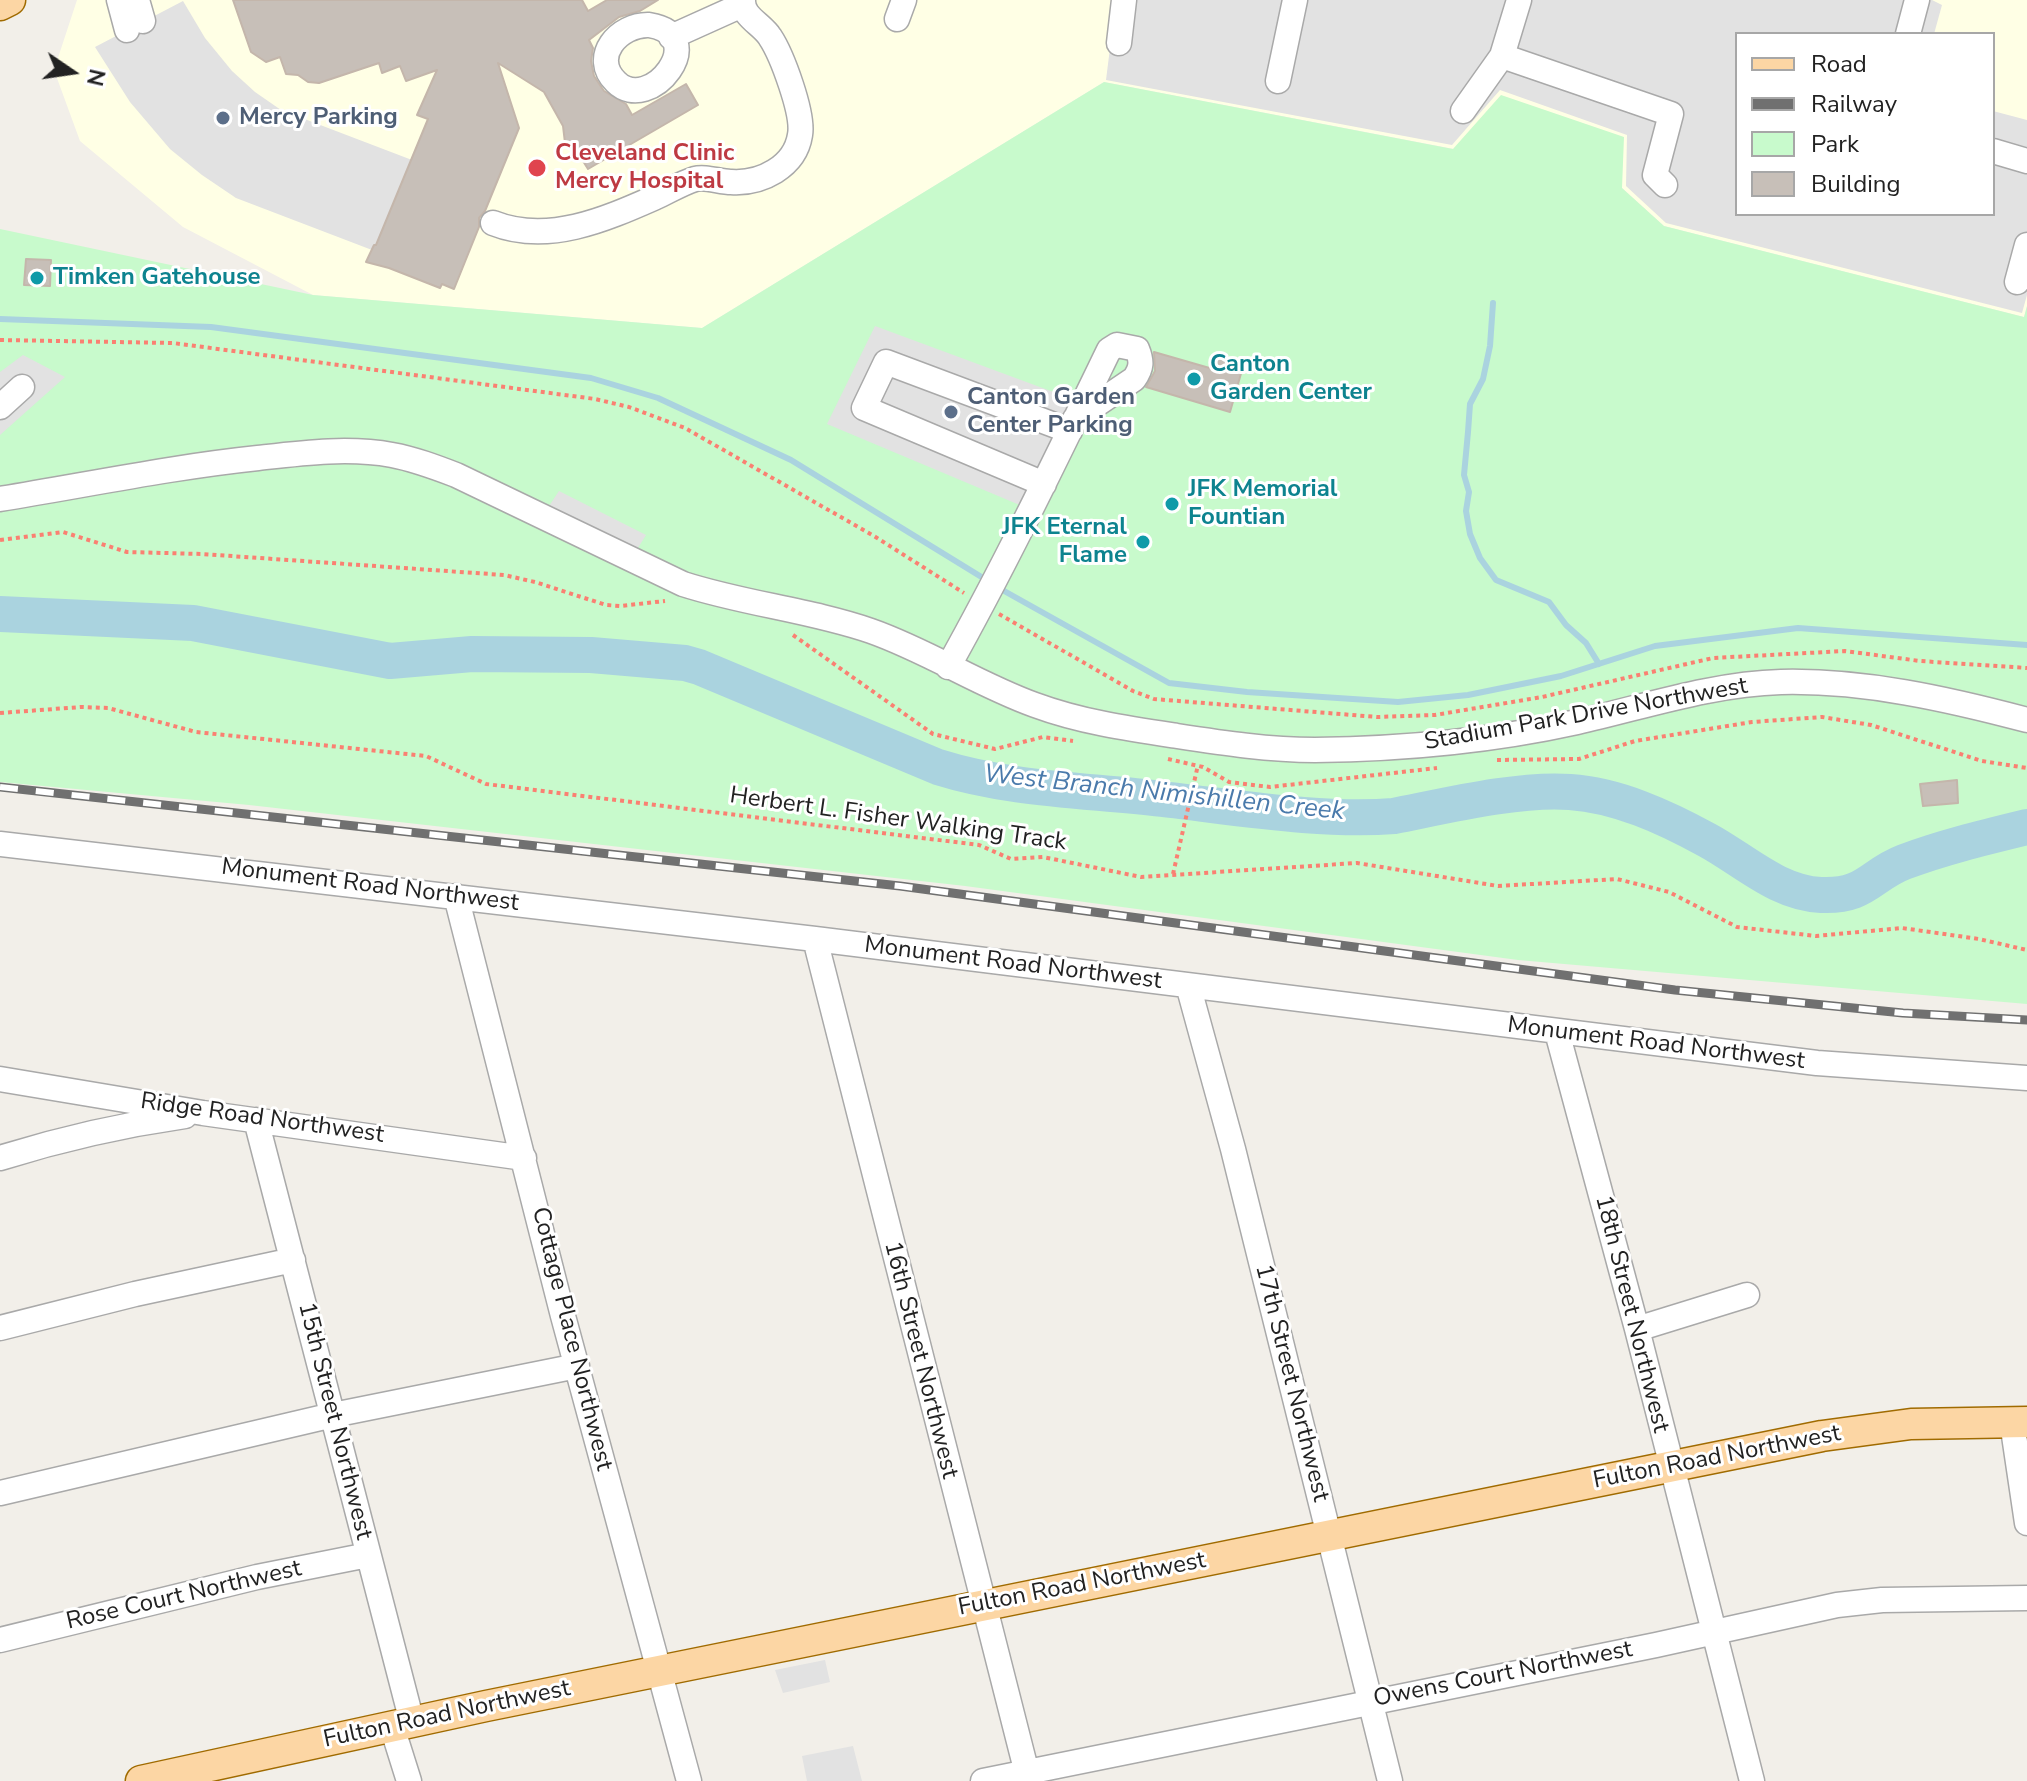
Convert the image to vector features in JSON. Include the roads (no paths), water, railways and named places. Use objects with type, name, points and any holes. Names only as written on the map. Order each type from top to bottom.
[{"type":"main road","points":[[0,5],[10,0]]},
{"type":"main road","name":"Fulton Road Northwest","points":[[141,1781],[983,1605],[1866,1429],[1942,1423],[2020,1422]]},
{"type":"street","points":[[119,0],[136,17]]},
{"type":"street","points":[[1119,43],[1124,0]]},
{"type":"street","points":[[1278,81],[1295,0]]},
{"type":"street","points":[[1463,111],[1502,56],[1519,0]]},
{"type":"street","points":[[1909,32],[1917,0]]},
{"type":"street","points":[[493,223],[520,231],[564,229],[634,207],[698,178],[742,183],[764,177],[782,166],[794,153],[800,136],[798,105],[772,40],[747,15],[743,2],[671,37]]},
{"type":"street","points":[[1502,56],[1671,114],[1655,175],[1665,185]]},
{"type":"street","points":[[1995,152],[2027,161]]},
{"type":"street","points":[[2017,282],[2027,245]]},
{"type":"street","points":[[948,667],[986,597],[1044,484],[1073,425],[886,362],[864,408],[1044,484]]},
{"type":"street","points":[[0,407],[22,387]]},
{"type":"street","name":"Stadium Park Drive Northwest","points":[[0,499],[112,479],[281,455],[351,451],[390,455],[456,475],[683,584],[710,593],[836,619],[877,633],[1032,704],[1067,716],[1144,731],[1282,749],[1438,744],[1576,722],[1705,692],[1782,682],[1885,690],[2027,720]]},
{"type":"street","name":"Monument Road Northwest","points":[[0,844],[815,939],[1817,1063],[2027,1078]]},
{"type":"street","name":"Cottage Place Northwest","points":[[456,896],[577,1366],[689,1781]]},
{"type":"street","name":"16th Street Northwest","points":[[815,939],[1028,1777]]},
{"type":"street","name":"17th Street Northwest","points":[[1188,985],[1233,1149],[1390,1781]]},
{"type":"street","name":"18th Street Northwest","points":[[1557,1032],[1637,1329],[1752,1781]]},
{"type":"street","name":"Ridge Road Northwest","points":[[0,1079],[203,1113],[524,1158]]},
{"type":"street","points":[[0,1158],[139,1123],[203,1113]]},
{"type":"street","name":"15th Street Northwest","points":[[256,1120],[368,1555],[402,1724],[409,1781]]},
{"type":"street","points":[[0,1328],[135,1294],[293,1260]]},
{"type":"street","points":[[1637,1329],[1747,1295]]},
{"type":"street","points":[[0,1493],[333,1415],[577,1366]]},
{"type":"street","points":[[2020,1422],[2027,1523]]},
{"type":"street","name":"Rose Court Northwest","points":[[0,1640],[257,1577],[368,1555]]},
{"type":"street","name":"Owens Court Northwest","points":[[983,1781],[1028,1777],[1837,1605],[1882,1600],[2027,1598]]},
{"type":"waterway","points":[[1493,303],[1490,346],[1483,379],[1470,404],[1464,475],[1469,492],[1466,511],[1470,534],[1480,558],[1496,580],[1549,602],[1566,625],[1586,643],[1599,664]]},
{"type":"waterway","points":[[0,319],[211,327],[591,378],[658,398],[791,460],[988,581]]},
{"type":"waterway","points":[[997,587],[1169,683],[1247,692],[1398,702],[1468,695],[1561,676],[1655,646],[1798,628],[2027,645]]},
{"type":"waterway","name":"West Branch Nimishillen Creek","points":[[0,614],[193,623],[390,661],[472,654],[591,655],[685,663],[938,767],[966,775],[1050,788],[1338,817],[1394,816],[1528,793],[1588,794],[1658,815],[1707,840],[1775,882],[1805,893],[1821,895],[1848,893],[1904,862],[2027,827]]},
{"type":"railway","points":[[0,787],[900,886],[1675,990],[1903,1013],[2027,1020]]},
{"type":"place","name":"Mercy Parking","points":[[223,118]]},
{"type":"place","name":"Cleveland Clinic Mercy Hospital","points":[[537,168]]},
{"type":"place","name":"Timken Gatehouse","points":[[37,278]]},
{"type":"place","name":"Canton Garden Center","points":[[1194,379]]},
{"type":"place","name":"Canton Garden Center Parking","points":[[951,412]]},
{"type":"place","name":"JFK Memorial Fountian","points":[[1172,504]]},
{"type":"place","name":"JFK Eternal Flame","points":[[1143,542]]}]
